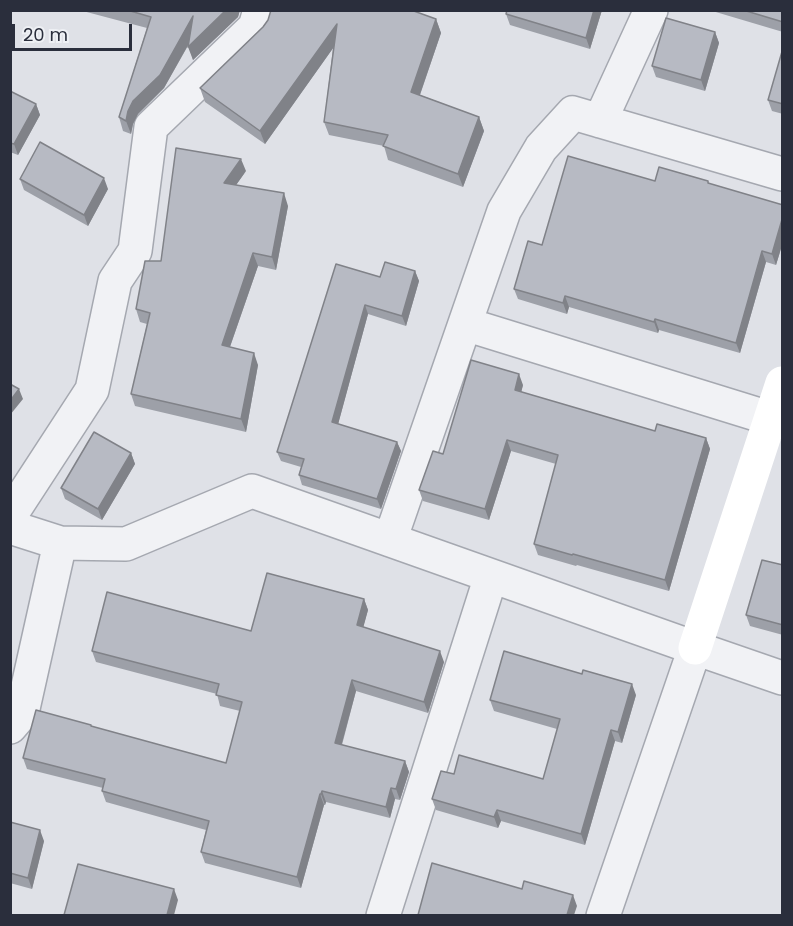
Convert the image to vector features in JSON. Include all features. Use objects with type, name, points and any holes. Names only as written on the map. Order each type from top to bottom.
[{"type":"street","points":[[10,516],[92,390],[115,281],[135,251],[151,127],[255,27],[260,10]]},
{"type":"street","points":[[600,121],[651,10]]},
{"type":"street","points":[[390,540],[504,211],[541,148],[573,113],[783,174]]},
{"type":"street","points":[[465,324],[777,420]]},
{"type":"street","points":[[603,915],[777,420],[783,383]]},
{"type":"street","points":[[10,527],[60,543],[126,544],[252,491],[783,678]]},
{"type":"street","points":[[10,727],[22,713],[60,543]]},
{"type":"street","points":[[383,915],[491,576]]},
{"type":"building","points":[[127,10],[226,10],[188,47],[193,16],[160,75],[133,101],[126,121],[119,117],[151,17]]},
{"type":"building","points":[[271,10],[411,10],[436,19],[411,92],[479,117],[458,174],[383,146],[388,135],[324,122],[337,24],[260,131],[200,88],[263,27]]},
{"type":"building","points":[[507,10],[594,10],[586,38],[506,14]]},
{"type":"building","points":[[743,10],[783,10],[783,22]]},
{"type":"building","points":[[666,18],[715,32],[701,80],[652,66]]},
{"type":"building","points":[[783,48],[783,104],[768,100]]},
{"type":"building","points":[[10,91],[36,104],[14,144],[10,143]]},
{"type":"building","points":[[40,142],[104,178],[84,215],[20,179]]},
{"type":"building","points":[[176,148],[241,159],[224,183],[284,193],[272,257],[253,253],[222,345],[254,353],[241,419],[131,394],[150,313],[136,309],[145,261],[161,261]]},
{"type":"building","points":[[568,156],[655,181],[659,167],[783,205],[783,216],[772,254],[762,251],[736,343],[565,296],[563,303],[514,289],[528,241],[542,245]]},
{"type":"building","points":[[385,262],[415,271],[402,316],[365,305],[332,422],[397,442],[377,499],[299,475],[304,459],[277,452],[336,264],[380,277]]},
{"type":"building","points":[[471,360],[519,374],[515,390],[655,431],[657,424],[706,438],[665,580],[534,544],[558,455],[507,440],[485,509],[419,490],[433,451],[443,454]]},
{"type":"building","points":[[10,384],[19,389],[10,401]]},
{"type":"building","points":[[94,432],[131,453],[98,509],[61,488]]},
{"type":"building","points":[[762,560],[783,565],[783,625],[746,615]]},
{"type":"building","points":[[267,573],[364,599],[357,625],[440,651],[424,702],[352,680],[335,743],[405,761],[396,789],[391,788],[386,807],[322,791],[297,877],[201,852],[209,821],[102,791],[105,779],[23,758],[36,710],[226,763],[242,702],[216,695],[219,684],[92,651],[107,592],[251,631]]},
{"type":"building","points":[[504,651],[582,674],[583,670],[632,684],[618,732],[611,730],[581,834],[497,810],[494,817],[432,799],[441,771],[454,774],[459,755],[543,779],[560,719],[490,700]]},
{"type":"building","points":[[10,822],[40,830],[28,878],[10,873]]},
{"type":"building","points":[[432,863],[522,889],[524,881],[573,895],[567,915],[418,915]]},
{"type":"building","points":[[78,864],[174,889],[167,915],[64,915]]}]
